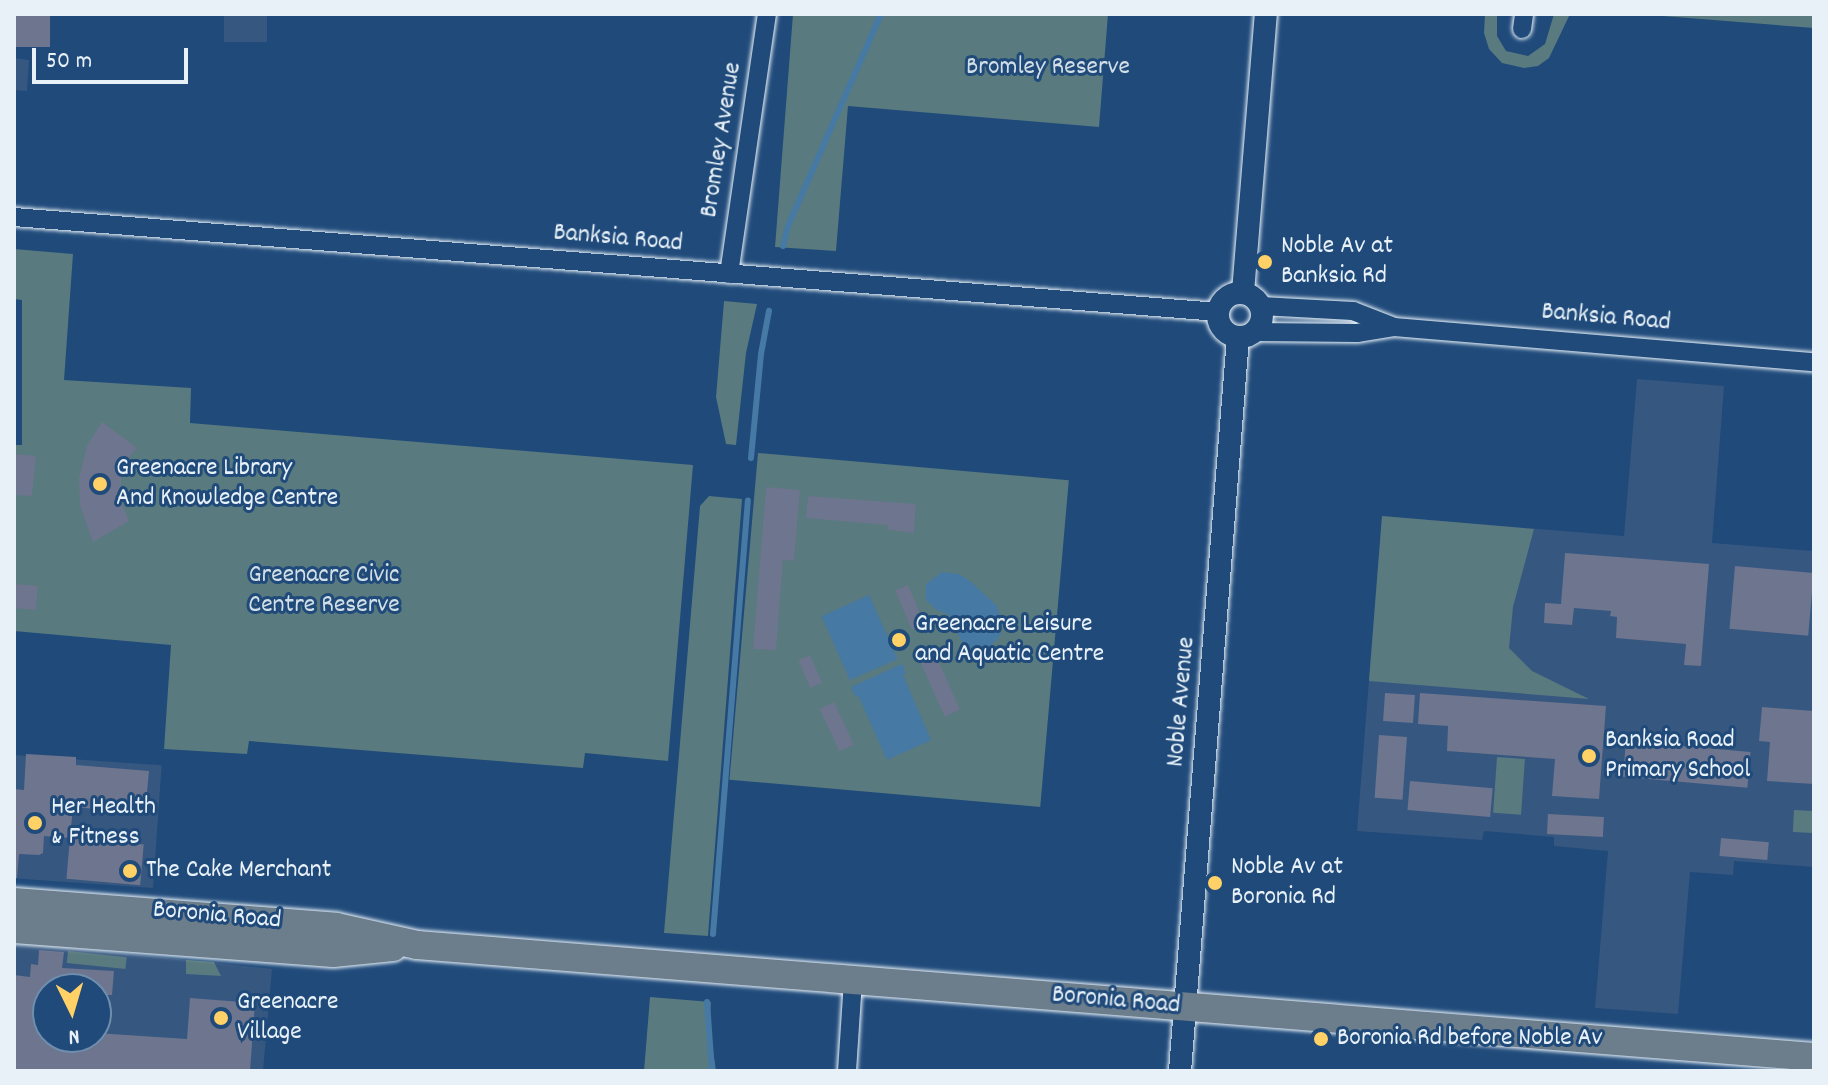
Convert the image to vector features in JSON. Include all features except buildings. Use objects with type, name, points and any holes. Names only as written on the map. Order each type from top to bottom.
[{"type":"main road","name":"Boronia Road","points":[[14,902],[336,927],[417,945],[1814,1057]]},
{"type":"main road","name":"Boronia Road","points":[[14,929],[333,953],[417,945]]},
{"type":"street","name":"Bromley Avenue","points":[[729,274],[767,14]]},
{"type":"street","points":[[1243,292],[1266,14]]},
{"type":"street","name":"Banksia Road","points":[[14,217],[1218,312]]},
{"type":"street","points":[[1243,292],[1254,297],[1261,306],[1262,320],[1247,334],[1220,326],[1218,312],[1224,299],[1243,292]]},
{"type":"street","name":"Banksia Road","points":[[1261,306],[1353,311],[1394,327]]},
{"type":"street","name":"Banksia Road","points":[[1247,334],[1357,333],[1394,327],[1814,362]]},
{"type":"street","name":"Noble Avenue","points":[[1180,1071],[1247,334]]},
{"type":"street","points":[[847,1071],[853,980]]},
{"type":"shaded area","points":[[224,14],[267,14],[267,42],[224,42]]},
{"type":"shaded area","points":[[14,58],[29,60],[27,91],[14,90]]},
{"type":"shaded area","name":"Banksia Road Primary School","points":[[1637,379],[1724,386],[1712,543],[1814,551],[1814,867],[1734,861],[1733,875],[1690,872],[1678,1014],[1595,1008],[1608,851],[1554,846],[1554,837],[1484,831],[1482,840],[1357,831],[1382,516],[1624,536]]},
{"type":"shaded area","points":[[942,572],[959,574],[997,606],[1002,627],[1000,636],[990,646],[974,649],[963,644],[948,614],[937,610],[926,600],[926,584]]},
{"type":"shaded area","points":[[869,595],[897,659],[850,680],[821,616]]},
{"type":"shaded area","points":[[902,664],[906,673],[903,675],[931,740],[887,760],[858,695],[855,696],[851,687]]},
{"type":"shaded area","points":[[14,755],[162,765],[153,888],[14,878]]},
{"type":"shaded area","points":[[14,942],[272,969],[263,1071],[14,1071]]},
{"type":"green space","name":"Bromley Reserve","points":[[793,14],[1108,14],[1099,127],[848,106],[836,251],[775,247]]},
{"type":"green space","points":[[1485,14],[1497,14],[1497,36],[1506,51],[1528,56],[1545,44],[1554,14],[1570,14],[1549,58],[1538,66],[1524,68],[1502,63],[1489,49],[1484,33]]},
{"type":"green space","points":[[1644,14],[1814,16],[1814,28],[1663,16]]},
{"type":"green space","name":"Greenacre Civic Centre Reserve","points":[[14,249],[73,254],[64,380],[191,388],[190,423],[693,465],[668,761],[585,753],[583,768],[249,741],[247,754],[164,749],[171,645],[14,631],[14,445],[22,445],[22,300],[14,299]]},
{"type":"green space","points":[[724,301],[757,304],[746,353],[736,445],[726,444],[716,397]]},
{"type":"green space","name":"Greenacre Leisure and Aquatic Centre","points":[[758,453],[1069,480],[1040,807],[729,780]]},
{"type":"green space","points":[[709,496],[742,499],[708,936],[664,933],[700,506]]},
{"type":"green space","points":[[1382,516],[1534,529],[1513,607],[1509,648],[1532,671],[1589,699],[1369,681]]},
{"type":"green space","points":[[1497,757],[1525,759],[1521,815],[1493,813]]},
{"type":"green space","points":[[1794,810],[1814,811],[1813,833],[1793,832]]},
{"type":"green space","points":[[68,951],[127,957],[125,969],[67,963]]},
{"type":"green space","points":[[186,960],[214,962],[221,976],[186,974]]},
{"type":"green space","points":[[650,997],[711,1002],[709,1023],[716,1071],[644,1071]]},
{"type":"waterway","points":[[783,246],[788,226],[881,14]]},
{"type":"waterway","points":[[751,458],[761,354],[769,311]]},
{"type":"waterway","points":[[713,934],[748,500]]},
{"type":"waterway","points":[[707,1002],[712,1071]]},
{"type":"place","name":"Noble Av at Banksia Rd","points":[[1265,262]]},
{"type":"place","name":"Greenacre Library And Knowledge Centre","points":[[100,484]]},
{"type":"place","name":"Greenacre Leisure and Aquatic Centre","points":[[899,640]]},
{"type":"place","name":"Banksia Road Primary School","points":[[1589,756]]},
{"type":"place","name":"Her Health & Fitness","points":[[35,823]]},
{"type":"place","name":"The Cake Merchant","points":[[130,871]]},
{"type":"place","name":"Noble Av at Boronia Rd","points":[[1215,883]]},
{"type":"place","name":"Greenacre Village","points":[[221,1018]]},
{"type":"place","name":"Boronia Rd before Noble Av","points":[[1321,1039]]}]
